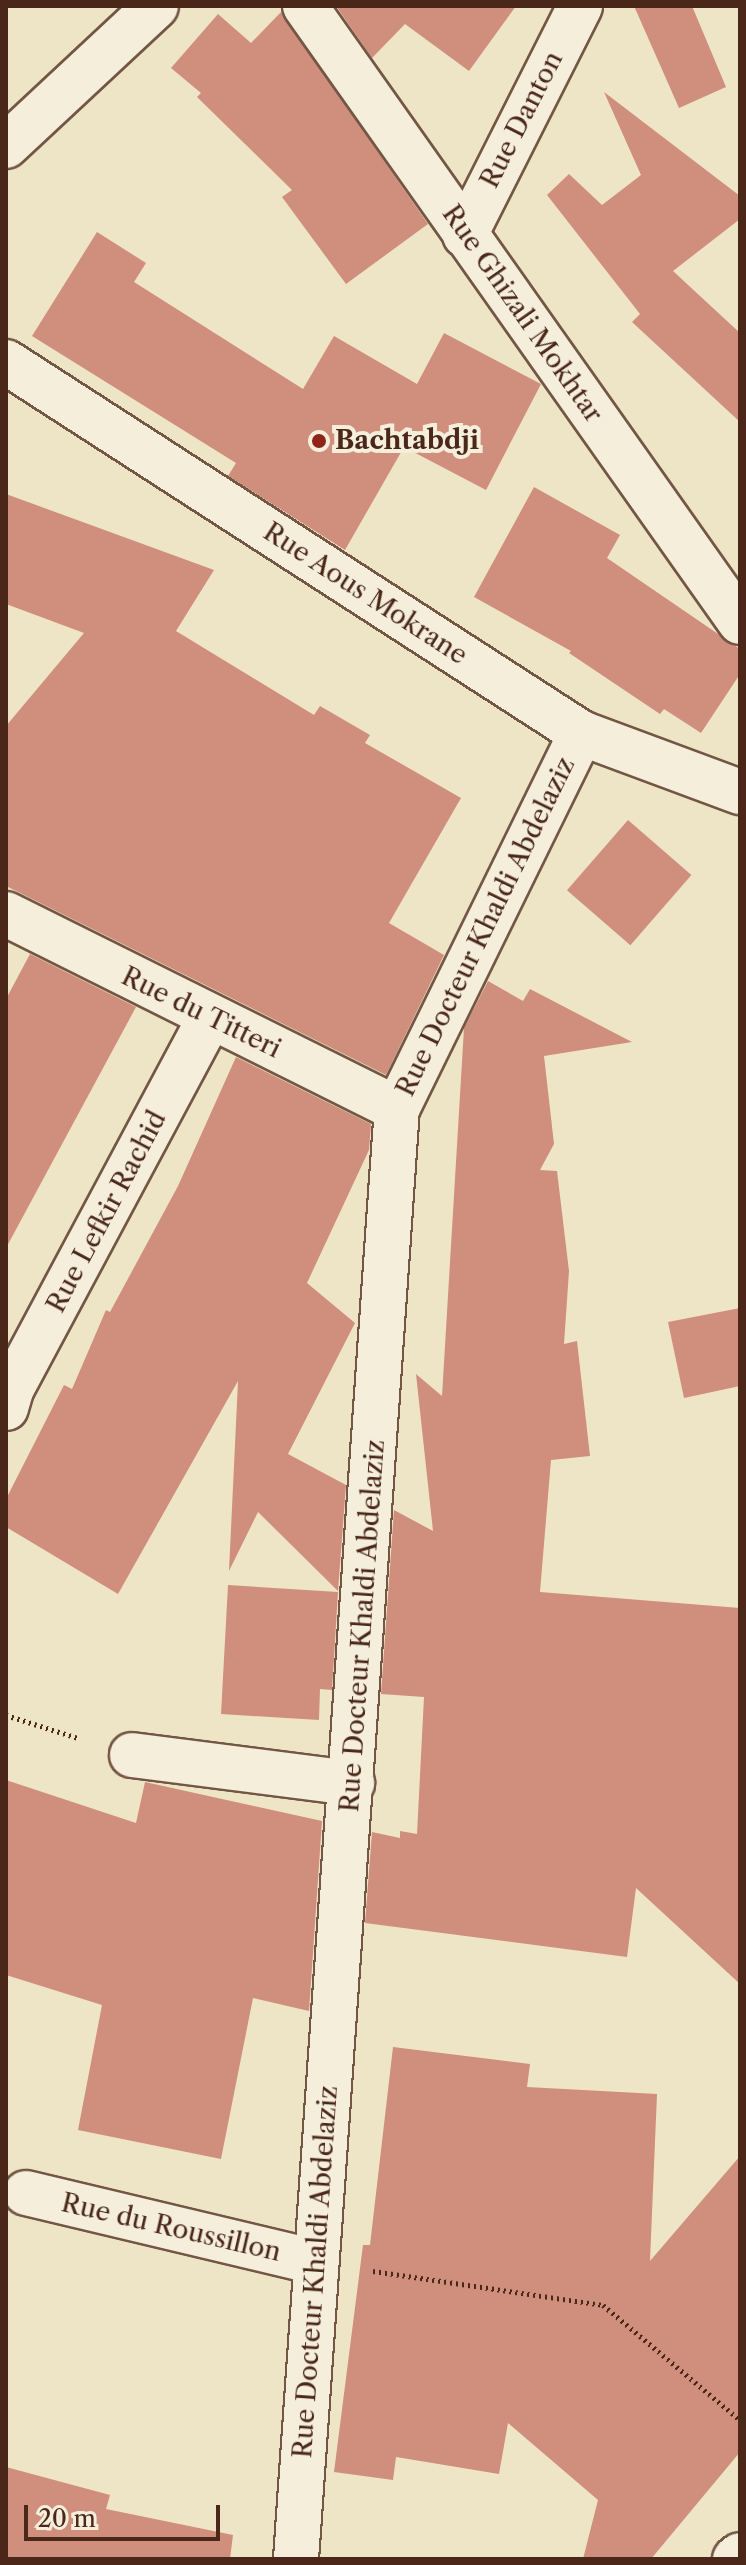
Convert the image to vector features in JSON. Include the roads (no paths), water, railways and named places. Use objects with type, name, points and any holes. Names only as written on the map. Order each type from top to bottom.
[{"type":"street","points":[[6,146],[156,6]]},
{"type":"street","name":"Rue Ghizali Mokhtar","points":[[305,6],[740,622]]},
{"type":"street","name":"Rue Danton","points":[[465,235],[580,6]]},
{"type":"street","name":"Rue Aous Mokrane","points":[[6,362],[581,733],[740,792]]},
{"type":"street","name":"Rue Docteur Khaldi Abdelaziz","points":[[296,2559],[397,1109],[581,733]]},
{"type":"street","name":"Rue du Titteri","points":[[6,914],[397,1109]]},
{"type":"street","name":"Rue Lefkir Rachid","points":[[6,1408],[11,1390],[210,1018]]},
{"type":"street","points":[[132,1755],[352,1783]]},
{"type":"street","name":"Rue du Roussillon","points":[[26,2193],[316,2262]]},
{"type":"street","points":[[735,2559],[740,2555]]},
{"type":"place","name":"Bachtabdji","points":[[319,441]]}]
